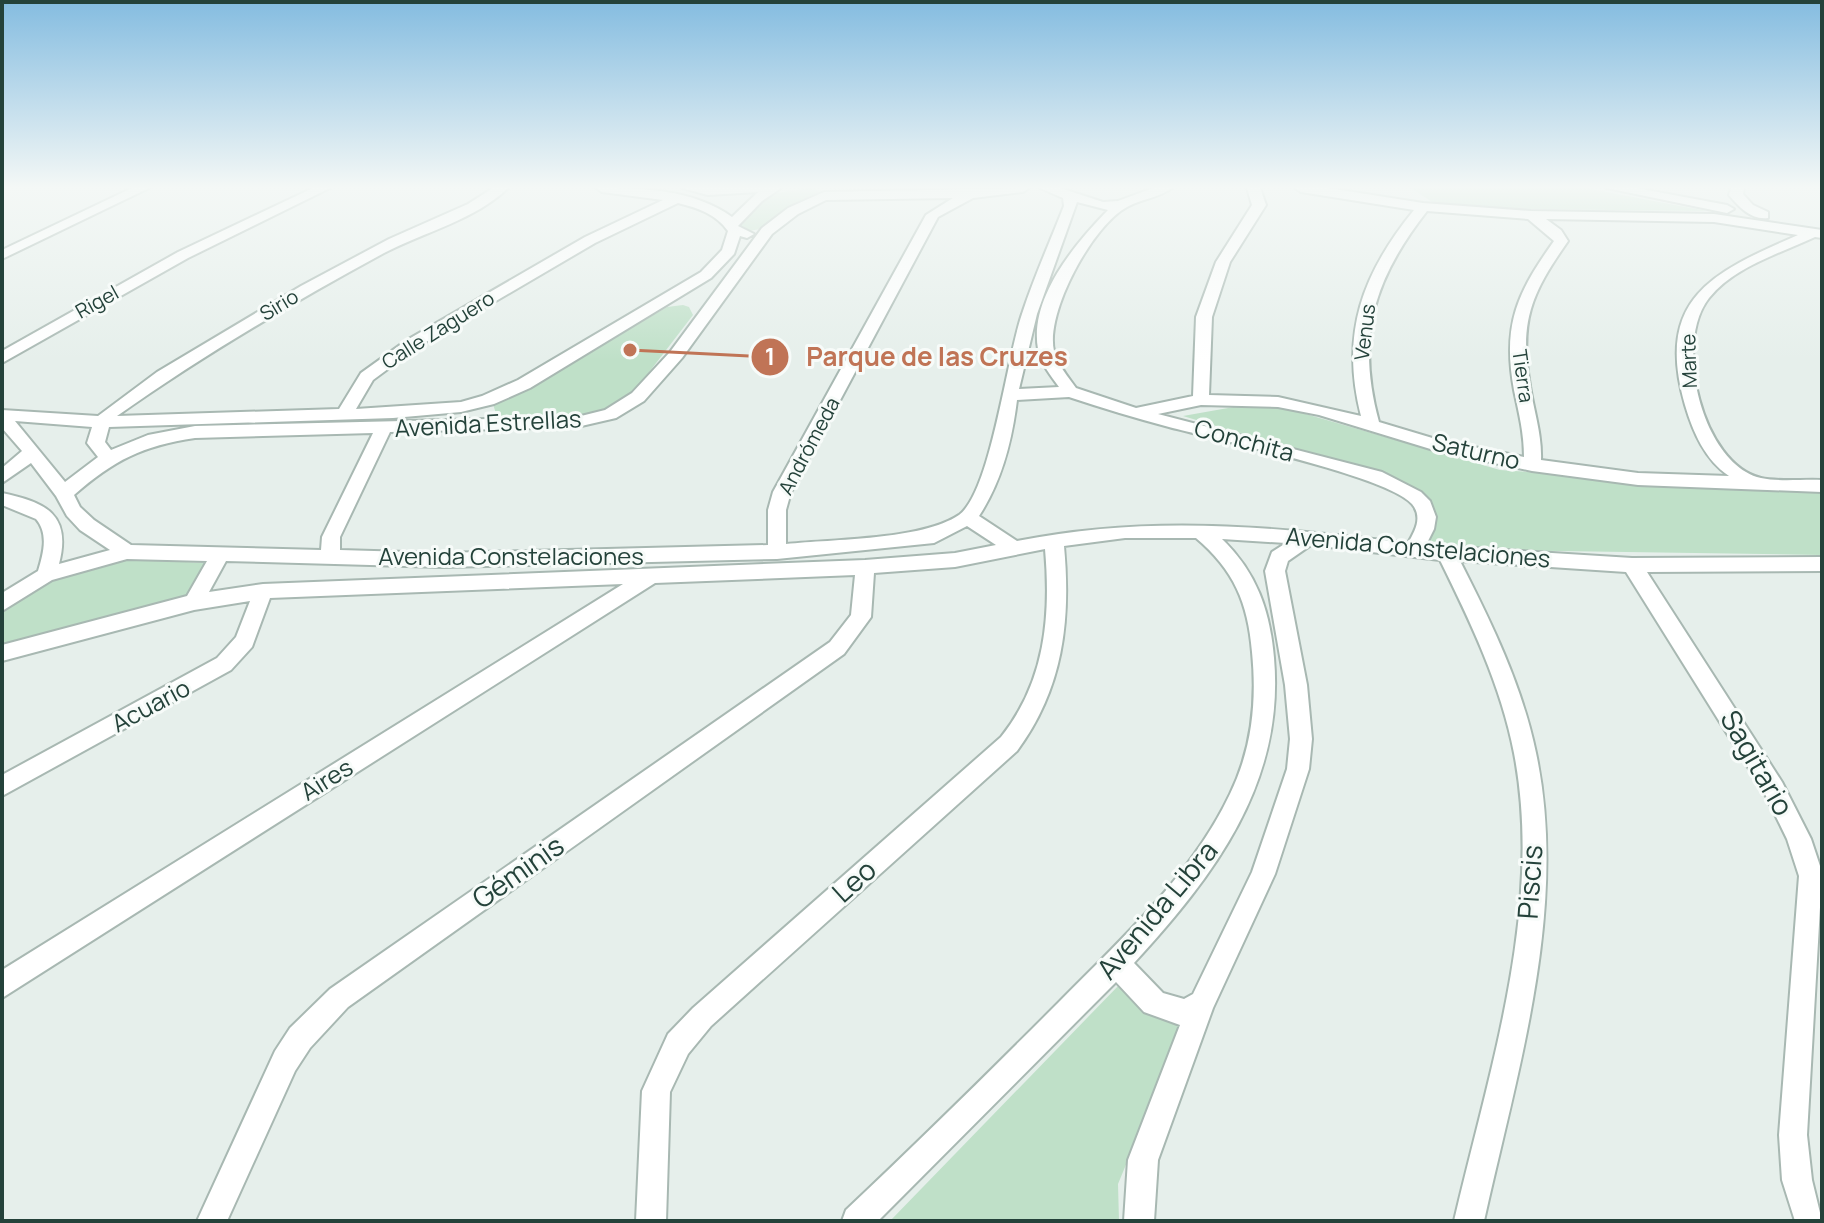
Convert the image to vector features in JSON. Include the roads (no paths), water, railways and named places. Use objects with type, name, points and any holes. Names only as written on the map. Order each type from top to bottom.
[{"type":"street","points":[[2,255],[23,245]]},
{"type":"street","name":"Rigel","points":[[2,358],[204,245]]},
{"type":"street","name":"Sirio","points":[[102,422],[163,376],[306,289],[388,245]]},
{"type":"street","name":"Calle Zaguero","points":[[345,414],[367,377],[413,343],[581,245]]},
{"type":"street","name":"Avenida Estrellas","points":[[2,418],[102,422],[430,412],[488,400],[524,384],[676,296],[722,261],[730,245]]},
{"type":"street","name":"Avenida Estrellas","points":[[64,493],[107,457],[148,440],[195,432],[577,422],[624,408],[676,355],[757,245]]},
{"type":"street","name":"Andrómeda","points":[[777,552],[777,510],[782,492],[917,245]]},
{"type":"street","points":[[1016,549],[968,518],[982,500],[990,478],[1004,433],[1009,395],[1029,314],[1056,245]]},
{"type":"street","points":[[1070,392],[1053,368],[1046,346],[1049,317],[1077,252],[1083,245]]},
{"type":"street","points":[[1201,400],[1204,317],[1223,262],[1234,245]]},
{"type":"street","name":"Venus","points":[[1371,424],[1360,375],[1361,332],[1371,286],[1394,245]]},
{"type":"street","name":"Tierra","points":[[1532,465],[1533,434],[1522,389],[1517,346],[1523,306],[1533,281],[1558,245]]},
{"type":"street","name":"Marte","points":[[1755,483],[1735,472],[1713,451],[1690,401],[1685,351],[1687,324],[1701,298],[1714,283],[1745,263],[1784,245]]},
{"type":"street","points":[[676,296],[700,304],[709,312]]},
{"type":"street","name":"Conchita","points":[[1009,395],[1070,392],[1135,413],[1376,476],[1415,496],[1424,506],[1427,517],[1425,529],[1413,551]]},
{"type":"street","points":[[488,400],[492,424]]},
{"type":"street","name":"Saturno","points":[[1135,413],[1201,400],[1278,402],[1371,424],[1437,445],[1532,465],[1638,479],[1822,486]]},
{"type":"street","name":"Avenida Estrellas","points":[[2,418],[64,493],[73,511],[87,525],[127,552]]},
{"type":"street","points":[[102,422],[96,443],[107,457]]},
{"type":"street","points":[[330,558],[331,537],[383,429]]},
{"type":"street","points":[[2,477],[32,452]]},
{"type":"street","points":[[2,499],[19,502],[41,512],[52,523],[55,547],[46,575]]},
{"type":"street","name":"Avenida Constelaciones","points":[[2,603],[46,575],[127,552],[457,560],[777,552],[934,536],[968,518]]},
{"type":"street","name":"Avenida Constelaciones","points":[[2,653],[194,602],[263,591],[865,567],[955,560],[1054,540],[1125,531],[1200,531],[1308,538],[1447,554],[1632,565],[1822,564]]},
{"type":"street","name":"Avenida Libra","points":[[857,1221],[975,1107],[1117,962],[1198,870],[1244,787],[1263,730],[1264,671],[1254,597],[1238,565],[1200,531]]},
{"type":"street","points":[[1139,1221],[1143,1160],[1202,1003],[1263,874],[1298,769],[1301,739],[1296,685],[1275,571],[1279,557],[1308,538]]},
{"type":"street","name":"Leo","points":[[651,1221],[656,1091],[678,1044],[702,1017],[1009,744],[1033,713],[1054,647],[1059,611],[1054,540]]},
{"type":"street","name":"Piscis","points":[[1447,554],[1491,648],[1517,724],[1530,781],[1534,844],[1530,913],[1520,987],[1469,1221]]},
{"type":"street","points":[[194,602],[220,555]]},
{"type":"street","name":"Sagitario","points":[[1632,565],[1705,675],[1789,815],[1803,845],[1811,876],[1793,1135],[1797,1180],[1810,1221]]},
{"type":"street","name":"Géminis","points":[[212,1221],[285,1061],[320,1015],[339,998],[837,648],[861,617],[865,567]]},
{"type":"street","name":"Aires","points":[[2,985],[653,575]]},
{"type":"street","name":"Acuario","points":[[2,786],[224,664],[245,641],[263,591]]},
{"type":"street","points":[[1117,962],[1136,989],[1159,1006],[1187,1013],[1202,1003]]},
{"type":"place","name":"Parque de las Cruzes","points":[[630,350]]}]
